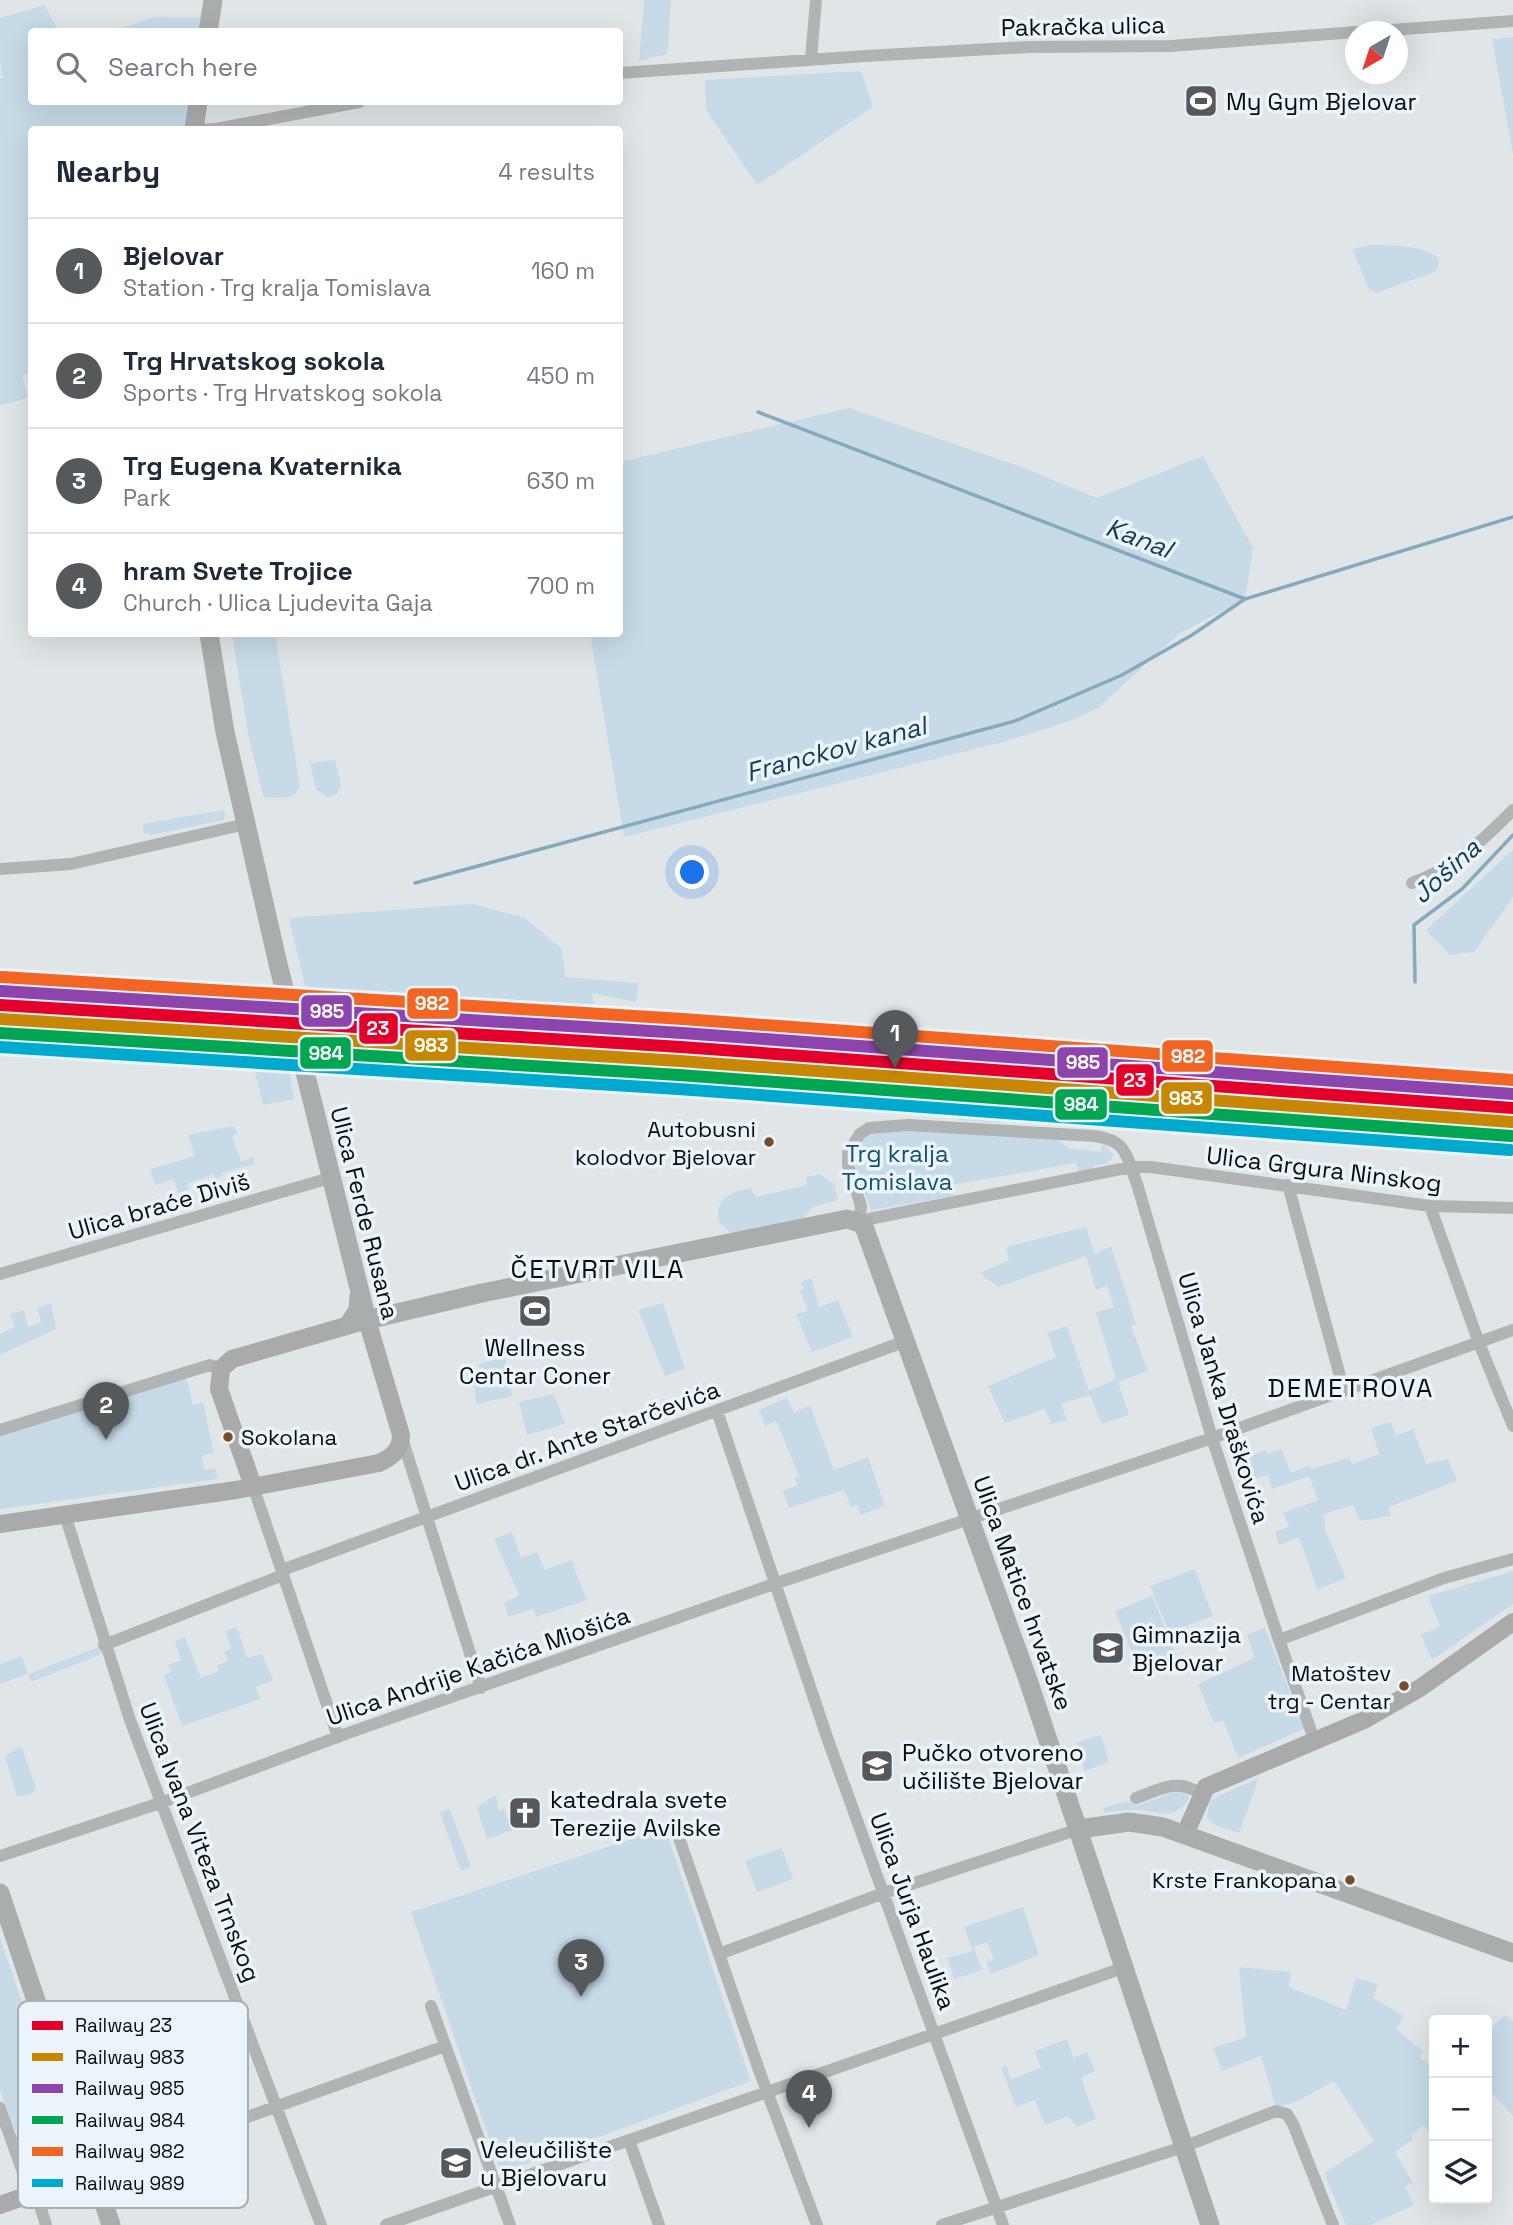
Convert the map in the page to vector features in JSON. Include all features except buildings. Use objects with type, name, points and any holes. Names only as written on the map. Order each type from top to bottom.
[{"type":"main road","points":[[209,28],[213,0]]},
{"type":"main road","points":[[195,126],[198,105]]},
{"type":"main road","name":"Ulica Ferde Rusana","points":[[209,637],[225,732],[246,824],[359,1291],[358,1322],[401,1435]]},
{"type":"main road","points":[[253,1486],[219,1388],[221,1368],[232,1359],[358,1322],[482,1293],[847,1219],[859,1221]]},
{"type":"main road","name":"Ulica Matice hrvatske","points":[[859,1221],[866,1231],[906,1340],[1079,1829],[1210,2225]]},
{"type":"main road","points":[[0,1524],[253,1486],[384,1461],[399,1448],[401,1435]]},
{"type":"main road","points":[[221,1490],[239,1475],[243,1463]]},
{"type":"main road","points":[[1185,1834],[1200,1794],[1206,1787],[1364,1720],[1420,1688],[1513,1622]]},
{"type":"main road","points":[[1079,1829],[1129,1822],[1185,1834],[1513,1952]]},
{"type":"main road","points":[[0,1892],[37,2001]]},
{"type":"main road","points":[[0,2206],[18,2199]]},
{"type":"main road","points":[[106,2208],[111,2225]]},
{"type":"street","points":[[811,59],[816,0]]},
{"type":"street","points":[[1408,29],[1513,21]]},
{"type":"street","name":"Pakračka ulica","points":[[623,73],[1028,47],[1171,46],[1345,33]]},
{"type":"street","points":[[232,126],[343,105]]},
{"type":"street","points":[[1412,883],[1441,873],[1473,850],[1513,810]]},
{"type":"street","points":[[0,869],[71,864],[246,824]]},
{"type":"street","points":[[0,1037],[298,1043]]},
{"type":"street","points":[[878,1125],[1105,1137],[1122,1146],[1131,1167],[859,1221],[861,1206],[848,1165],[848,1153],[860,1134],[878,1125]]},
{"type":"street","name":"Ulica Grgura Ninskog","points":[[1131,1167],[1288,1185],[1430,1206],[1513,1209]]},
{"type":"street","name":"Ulica Janka Draškovića","points":[[1131,1167],[1212,1438],[1315,1742]]},
{"type":"street","name":"Ulica braće Diviš","points":[[0,1274],[330,1178]]},
{"type":"street","points":[[1288,1185],[1344,1391]]},
{"type":"street","points":[[1430,1206],[1479,1343],[1513,1426]]},
{"type":"street","name":"Ulica Andrije Kačića Miošića","points":[[0,1856],[163,1802],[338,1737],[774,1584],[1212,1438],[1513,1330]]},
{"type":"street","name":"Ulica dr. Ante Starčevića","points":[[102,1638],[906,1340]]},
{"type":"street","points":[[0,1430],[210,1365],[221,1368]]},
{"type":"street","name":"Ulica Jurja Haulika","points":[[717,1411],[774,1584],[1003,2225]]},
{"type":"street","name":"Ulica Ferde Rusana","points":[[401,1435],[412,1462],[426,1518],[481,1688]]},
{"type":"street","points":[[384,1461],[398,1463],[414,1478]]},
{"type":"street","points":[[253,1486],[338,1737]]},
{"type":"street","name":"Ulica Ivana Viteza Trnskog","points":[[65,1515],[102,1638],[237,2001]]},
{"type":"street","points":[[1279,1640],[1444,1578],[1513,1559]]},
{"type":"street","points":[[1136,1798],[1174,1784],[1191,1787],[1200,1794]]},
{"type":"street","points":[[719,1954],[884,1893],[1079,1829]]},
{"type":"street","points":[[678,1835],[766,2090],[817,2225]]},
{"type":"street","points":[[386,2225],[766,2090],[1123,1968]]},
{"type":"street","points":[[431,2006],[510,2225]]},
{"type":"street","name":"Ulica Ivana Viteza Trnskog","points":[[248,2031],[320,2225]]},
{"type":"street","points":[[248,2117],[445,2046]]},
{"type":"street","points":[[0,2108],[18,2155]]},
{"type":"street","points":[[942,2225],[1183,2147],[1276,2111],[1287,2113],[1333,2225]]},
{"type":"street","points":[[629,2140],[659,2225]]},
{"type":"street","points":[[39,2208],[46,2225]]},
{"type":"green space","points":[[644,0],[671,0],[668,47],[667,54],[639,61]]},
{"type":"green space","points":[[45,5],[56,28],[28,28],[28,105],[198,105],[194,126],[28,126],[28,373],[22,375],[28,398],[0,405],[0,78],[3,78],[0,62],[0,18]]},
{"type":"green space","points":[[154,17],[210,18],[208,28],[122,28]]},
{"type":"green space","points":[[1513,37],[1513,154],[1492,39]]},
{"type":"green space","points":[[861,71],[873,107],[757,185],[706,110],[705,80]]},
{"type":"green space","points":[[1369,245],[1406,246],[1424,250],[1439,259],[1438,268],[1432,273],[1376,293],[1369,289],[1352,249]]},
{"type":"green space","points":[[849,408],[1019,466],[1097,498],[1203,456],[1253,548],[1245,599],[1180,633],[1098,708],[1070,721],[1003,742],[624,837],[591,637],[623,637],[623,461]]},
{"type":"green space","points":[[232,637],[275,637],[300,786],[294,795],[264,798],[248,734]]},
{"type":"green space","points":[[335,760],[341,785],[337,794],[327,797],[316,789],[310,763]]},
{"type":"green space","points":[[223,810],[226,814],[223,820],[151,835],[144,833],[142,824]]},
{"type":"green space","points":[[1513,850],[1513,897],[1474,952],[1450,955],[1426,930]]},
{"type":"green space","points":[[472,904],[525,918],[562,949],[565,977],[638,983],[636,1002],[592,993],[595,1010],[551,1010],[416,1020],[312,1016],[289,918]]},
{"type":"green space","points":[[160,1039],[278,1043],[285,1050],[294,1099],[263,1105],[249,1049],[160,1066]]},
{"type":"green space","points":[[999,1087],[1001,1123],[958,1120],[974,1103]]},
{"type":"green space","points":[[233,1126],[238,1133],[232,1136],[241,1162],[253,1157],[254,1164],[221,1173],[222,1176],[215,1179],[213,1174],[187,1184],[189,1189],[178,1193],[174,1179],[155,1185],[150,1169],[195,1156],[188,1135]]},
{"type":"green space","name":"Trg kralja Tomislava","points":[[883,1127],[1057,1139],[1068,1148],[1101,1152],[1103,1143],[1114,1155],[1107,1164],[1094,1165],[1094,1173],[1079,1174],[1076,1163],[952,1185],[954,1196],[871,1210],[854,1164],[865,1138]]},
{"type":"green space","points":[[820,1174],[834,1184],[838,1200],[815,1206],[800,1221],[734,1235],[719,1222],[719,1207],[731,1194],[751,1188],[755,1197],[807,1185],[806,1177]]},
{"type":"green space","points":[[1086,1227],[1095,1254],[1111,1246],[1136,1324],[1131,1326],[1148,1371],[1118,1382],[1129,1415],[1102,1424],[1090,1395],[1061,1404],[1067,1420],[1051,1424],[1045,1409],[1005,1423],[988,1386],[1056,1357],[1047,1333],[1067,1326],[1089,1391],[1116,1379],[1096,1312],[1114,1307],[1107,1286],[1096,1290],[1086,1256],[998,1287],[980,1273],[1009,1260],[1006,1247]]},
{"type":"green space","points":[[811,1278],[819,1307],[838,1300],[853,1337],[812,1352],[796,1314],[808,1311],[800,1290],[804,1289],[801,1282]]},
{"type":"green space","points":[[51,1303],[56,1329],[0,1355],[0,1334],[15,1327],[10,1314],[24,1310],[28,1327],[41,1322],[37,1308]]},
{"type":"green space","points":[[663,1303],[685,1369],[665,1376],[638,1310]]},
{"type":"green space","points":[[505,1357],[512,1396],[477,1404],[473,1382],[481,1380],[479,1364]]},
{"type":"green space","points":[[186,1378],[193,1405],[203,1402],[214,1453],[202,1456],[204,1470],[215,1468],[218,1479],[0,1509],[0,1435]]},
{"type":"green space","points":[[554,1394],[565,1424],[527,1435],[519,1402]]},
{"type":"green space","points":[[787,1398],[794,1413],[810,1405],[834,1470],[868,1457],[885,1506],[860,1515],[858,1505],[851,1507],[844,1490],[789,1508],[783,1491],[798,1485],[794,1478],[799,1476],[776,1421],[765,1426],[759,1410]]},
{"type":"green space","points":[[658,1407],[661,1416],[605,1436],[602,1427]]},
{"type":"green space","points":[[1391,1422],[1396,1436],[1413,1429],[1426,1464],[1448,1459],[1457,1481],[1389,1507],[1391,1516],[1360,1521],[1353,1505],[1324,1514],[1325,1530],[1346,1578],[1317,1590],[1299,1537],[1279,1545],[1275,1532],[1289,1527],[1283,1513],[1318,1500],[1309,1476],[1272,1489],[1268,1475],[1248,1481],[1241,1461],[1265,1450],[1266,1454],[1281,1449],[1291,1473],[1310,1465],[1311,1469],[1349,1458],[1352,1464],[1379,1454],[1371,1428]]},
{"type":"green space","points":[[512,1532],[521,1558],[537,1552],[545,1570],[571,1560],[587,1600],[536,1617],[533,1609],[508,1617],[504,1603],[519,1595],[494,1539]]},
{"type":"green space","points":[[1195,1569],[1213,1616],[1169,1632],[1150,1586]]},
{"type":"green space","points":[[1513,1571],[1513,1604],[1432,1660],[1421,1635],[1440,1626],[1428,1596]]},
{"type":"green space","points":[[1152,1596],[1178,1659],[1141,1674],[1115,1611]]},
{"type":"green space","points":[[237,1627],[247,1658],[262,1654],[273,1680],[256,1687],[260,1699],[182,1726],[164,1675],[172,1672],[168,1665],[181,1660],[175,1641],[185,1637],[201,1678],[218,1671],[217,1665],[228,1661],[224,1652],[231,1648],[225,1631]]},
{"type":"green space","points":[[1265,1628],[1304,1729],[1238,1758],[1223,1720],[1214,1723],[1198,1684],[1254,1658],[1247,1635]]},
{"type":"green space","points":[[104,1645],[107,1652],[31,1682],[28,1674]]},
{"type":"green space","points":[[22,1656],[28,1674],[0,1684],[0,1664]]},
{"type":"green space","points":[[1101,1735],[1109,1762],[1085,1771],[1076,1743]]},
{"type":"green space","points":[[17,1747],[22,1748],[36,1788],[31,1794],[17,1797],[5,1757]]},
{"type":"green space","points":[[1259,1778],[1239,1833],[1213,1824],[1207,1818],[1210,1800]]},
{"type":"green space","points":[[1179,1790],[1188,1793],[1189,1798],[1179,1810],[1173,1812],[1104,1812],[1103,1808],[1127,1801],[1137,1806]]},
{"type":"green space","points":[[496,1795],[499,1811],[504,1809],[512,1830],[487,1839],[477,1807]]},
{"type":"green space","points":[[450,1809],[471,1867],[461,1871],[440,1813]]},
{"type":"green space","points":[[665,1828],[751,2081],[501,2173],[411,1912]]},
{"type":"green space","points":[[782,1848],[793,1879],[757,1892],[745,1861]]},
{"type":"green space","points":[[1023,1907],[1039,1955],[991,1974],[986,1962],[994,1960],[987,1942],[974,1947],[982,1970],[954,1979],[947,1958],[973,1951],[964,1927]]},
{"type":"green space","points":[[0,1938],[22,2001],[18,2001],[18,2132],[0,2090]]},
{"type":"green space","points":[[1239,1967],[1291,1972],[1289,1987],[1346,2010],[1356,1978],[1378,1984],[1373,1998],[1404,2016],[1396,2029],[1423,2051],[1419,2057],[1429,2065],[1429,2132],[1423,2125],[1411,2136],[1413,2139],[1395,2152],[1413,2183],[1405,2187],[1414,2205],[1371,2225],[1346,2225],[1324,2173],[1374,2141],[1334,2081],[1300,2100],[1276,2108],[1261,2056],[1222,2071],[1213,2048],[1246,2037]]},
{"type":"green space","points":[[1505,2015],[1513,2021],[1513,2116],[1492,2093],[1492,2027]]},
{"type":"green space","points":[[1067,2039],[1074,2058],[1087,2052],[1095,2071],[1081,2078],[1096,2119],[1077,2127],[1068,2116],[1045,2125],[1035,2100],[1016,2107],[1001,2067],[1006,2065],[1011,2079],[1041,2068],[1035,2051]]},
{"type":"waterway","name":"Kanal","points":[[758,412],[1245,599],[1513,517]]},
{"type":"waterway","name":"Franckov kanal","points":[[415,883],[1015,721],[1122,675],[1192,635],[1245,599]]},
{"type":"waterway","name":"Jošina","points":[[1415,982],[1414,925],[1462,889],[1513,835]]},
{"type":"rail line","name":"982","points":[[2,977],[683,1019],[1513,1080]]},
{"type":"rail line","name":"985","points":[[1,991],[682,1033],[1513,1094]]},
{"type":"rail line","name":"23","points":[[0,1005],[681,1047],[1513,1108]]},
{"type":"rail line","name":"983","points":[[0,1019],[680,1061],[1512,1122]]},
{"type":"rail line","name":"984","points":[[0,1033],[679,1075],[1511,1136]]},
{"type":"rail line","name":"989","points":[[0,1047],[678,1089],[1510,1150]]},
{"type":"place","name":"My Gym Bjelovar","points":[[1201,101]]},
{"type":"place","name":"Bjelovar","points":[[895,1068]]},
{"type":"place","name":"Autobusni kolodvor Bjelovar","points":[[769,1142]]},
{"type":"place","name":"Wellness Centar Coner","points":[[535,1311]]},
{"type":"place","name":"Sokolana","points":[[228,1437]]},
{"type":"place","name":"Trg Hrvatskog sokola","points":[[106,1440]]},
{"type":"place","name":"Gimnazija Bjelovar","points":[[1108,1648]]},
{"type":"place","name":"Matoštev trg - Centar","points":[[1404,1686]]},
{"type":"place","name":"Pučko otvoreno učilište Bjelovar","points":[[877,1766]]},
{"type":"place","name":"katedrala svete Terezije Avilske","points":[[525,1813]]},
{"type":"place","name":"Krste Frankopana","points":[[1350,1880]]},
{"type":"place","name":"Trg Eugena Kvaternika","points":[[581,1997]]},
{"type":"place","name":"hram Svete Trojice","points":[[809,2128]]},
{"type":"place","name":"Veleučilište u Bjelovaru","points":[[456,2163]]},
{"type":"district","name":"ČETVRT VILA","points":[[598,1269]]},
{"type":"district","name":"DEMETROVA","points":[[1351,1388]]}]
